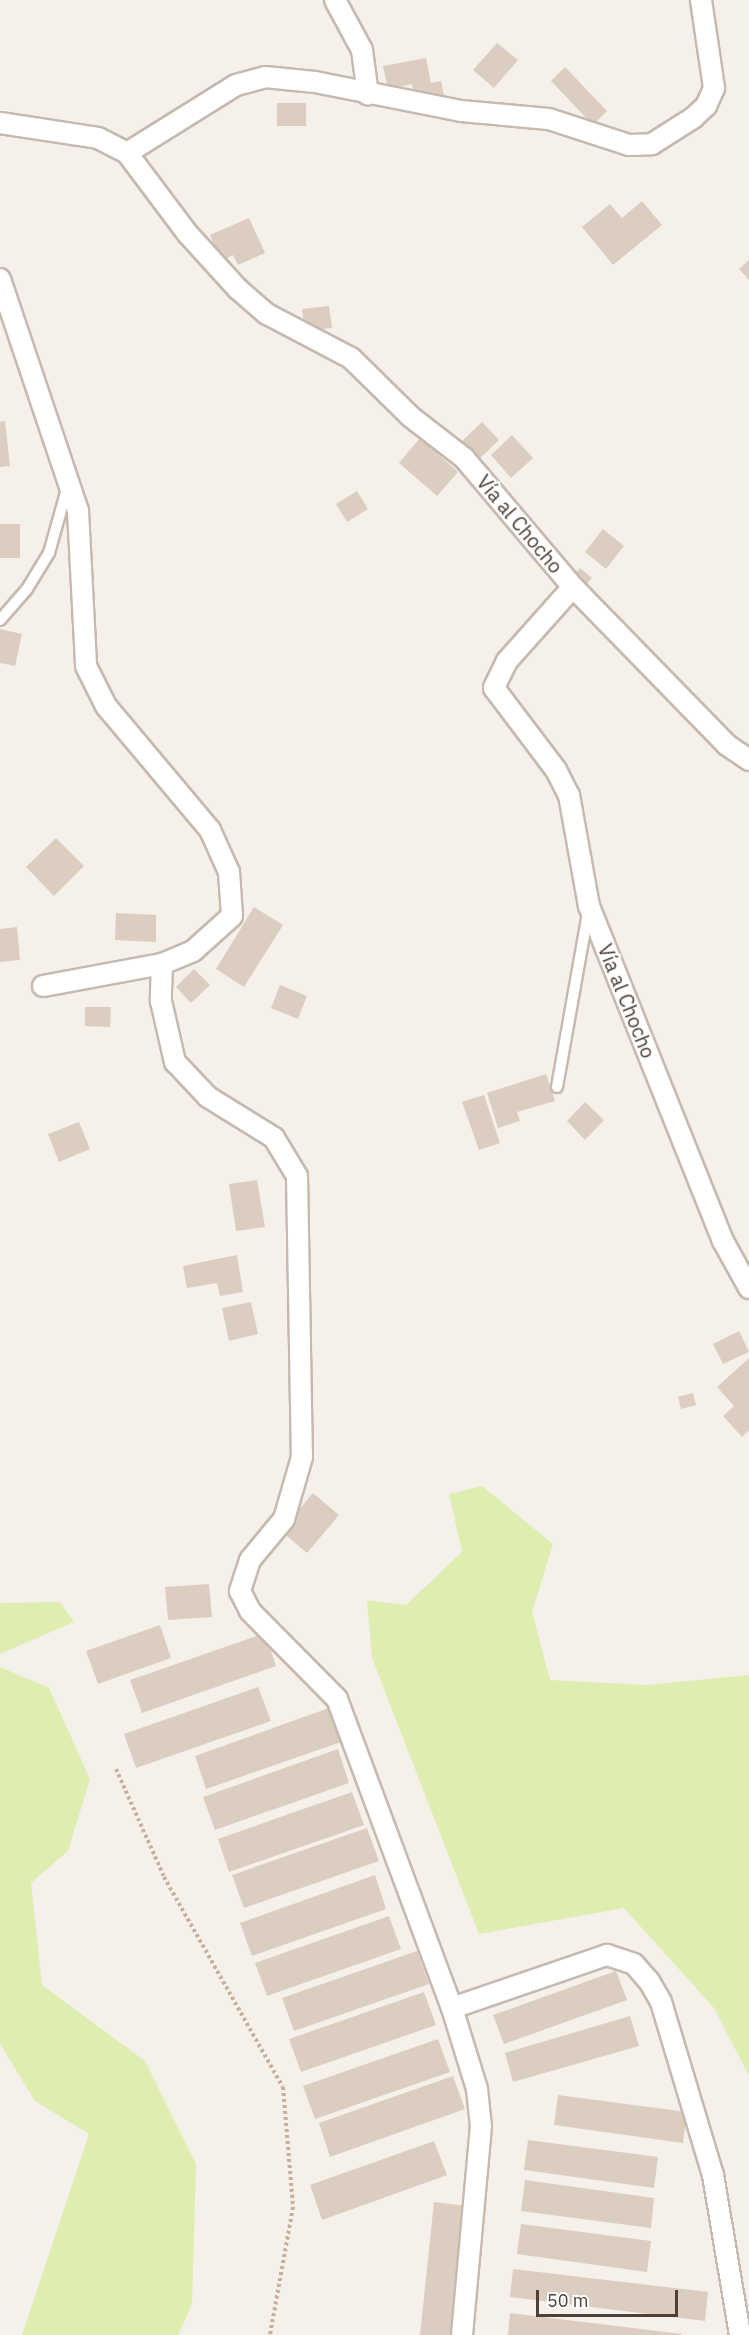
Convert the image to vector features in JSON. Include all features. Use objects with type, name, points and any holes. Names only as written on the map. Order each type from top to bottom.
[{"type":"street","points":[[335,0],[363,50],[368,95]]},
{"type":"street","points":[[0,123],[98,138],[127,153],[236,85],[265,77],[315,82],[368,95],[461,111],[549,119],[629,145],[652,144],[693,118],[706,106],[714,88],[701,0]]},
{"type":"street","name":"Vía al Chocho","points":[[127,153],[188,233],[238,289],[267,314],[351,358],[411,417],[464,458],[573,587],[494,681],[498,696],[556,770],[569,795],[590,906],[723,1241],[749,1288]]},
{"type":"street","points":[[0,279],[70,475],[78,511],[86,666],[106,706],[210,830],[231,881],[232,916],[218,933],[193,951],[162,964],[43,986]]},
{"type":"street","points":[[573,587],[727,744],[749,760]]},
{"type":"street","points":[[162,964],[161,1017],[175,1062],[208,1097],[274,1138],[289,1156],[297,1176],[302,1457],[284,1519],[241,1575],[243,1602],[337,1699],[452,2008],[477,2090],[481,2126],[462,2335]]},
{"type":"street","points":[[452,2008],[607,1955],[634,1964],[649,1981],[661,2002],[713,2175],[740,2335]]},
{"type":"lane","points":[[0,620],[27,589],[49,553],[70,475]]},
{"type":"lane","points":[[557,1087],[590,906]]},
{"type":"path","points":[[116,1769],[164,1877],[283,2087],[293,2207],[270,2335]]},
{"type":"green space","points":[[482,1486],[553,1544],[532,1612],[550,1680],[646,1685],[749,1675],[749,2076],[714,2008],[624,1908],[479,1934],[372,1658],[367,1600],[406,1605],[462,1552],[449,1494]]},
{"type":"green space","points":[[60,1602],[74,1622],[0,1654],[0,1603]]},
{"type":"green space","points":[[0,1667],[49,1688],[90,1779],[68,1851],[31,1883],[42,1985],[145,2061],[196,2164],[192,2304],[178,2335],[22,2335],[89,2134],[35,2101],[0,2044]]},
{"type":"building","points":[[497,43],[518,60],[494,88],[473,70]]},
{"type":"building","points":[[426,58],[431,83],[441,81],[444,95],[415,101],[412,84],[388,89],[383,66]]},
{"type":"building","points":[[565,67],[607,111],[593,125],[551,81]]},
{"type":"building","points":[[277,103],[306,103],[306,126],[277,126]]},
{"type":"building","points":[[642,201],[662,225],[613,265],[582,227],[610,204],[622,218]]},
{"type":"building","points":[[249,218],[265,253],[238,265],[233,255],[221,261],[210,235]]},
{"type":"building","points":[[749,260],[749,280],[739,269]]},
{"type":"building","points":[[329,306],[332,328],[305,331],[302,309]]},
{"type":"building","points":[[5,421],[10,466],[0,467],[0,422]]},
{"type":"building","points":[[482,422],[499,440],[477,461],[460,443]]},
{"type":"building","points":[[512,435],[533,458],[511,478],[491,455]]},
{"type":"building","points":[[420,438],[458,472],[437,496],[399,463]]},
{"type":"building","points":[[357,491],[368,509],[347,522],[336,504]]},
{"type":"building","points":[[0,524],[20,524],[20,558],[0,558]]},
{"type":"building","points":[[603,529],[624,546],[606,569],[585,552]]},
{"type":"building","points":[[580,568],[592,578],[583,588],[572,578]]},
{"type":"building","points":[[0,629],[22,634],[15,666],[0,663]]},
{"type":"building","points":[[56,838],[84,866],[54,896],[26,867]]},
{"type":"building","points":[[254,907],[283,925],[244,987],[216,969]]},
{"type":"building","points":[[116,913],[156,915],[156,942],[115,940]]},
{"type":"building","points":[[17,927],[20,960],[0,962],[0,929]]},
{"type":"building","points":[[194,969],[210,985],[191,1003],[176,987]]},
{"type":"building","points":[[280,985],[307,996],[298,1019],[271,1008]]},
{"type":"building","points":[[85,1007],[111,1007],[110,1027],[85,1026]]},
{"type":"building","points":[[546,1074],[555,1101],[517,1112],[520,1121],[498,1128],[487,1093]]},
{"type":"building","points":[[484,1095],[500,1143],[479,1150],[462,1102]]},
{"type":"building","points":[[585,1102],[604,1120],[585,1140],[567,1121]]},
{"type":"building","points":[[79,1122],[90,1149],[59,1162],[48,1134]]},
{"type":"building","points":[[257,1180],[265,1227],[236,1231],[229,1184]]},
{"type":"building","points":[[237,1255],[243,1292],[220,1296],[217,1283],[187,1288],[183,1266]]},
{"type":"building","points":[[251,1302],[258,1334],[229,1341],[222,1308]]},
{"type":"building","points":[[739,1331],[749,1352],[723,1364],[713,1344]]},
{"type":"building","points":[[749,1358],[749,1430],[742,1437],[723,1416],[734,1406],[717,1387]]},
{"type":"building","points":[[693,1393],[696,1405],[681,1409],[678,1397]]},
{"type":"building","points":[[313,1493],[339,1515],[307,1553],[281,1531]]},
{"type":"building","points":[[209,1584],[212,1617],[168,1620],[165,1587]]},
{"type":"building","points":[[160,1625],[171,1658],[98,1684],[86,1651]]},
{"type":"building","points":[[265,1633],[276,1666],[142,1713],[130,1680]]},
{"type":"building","points":[[258,1687],[271,1721],[136,1768],[124,1734]]},
{"type":"building","points":[[329,1708],[341,1742],[206,1789],[195,1756]]},
{"type":"building","points":[[338,1749],[349,1783],[215,1830],[203,1797]]},
{"type":"building","points":[[352,1792],[364,1825],[229,1872],[218,1839]]},
{"type":"building","points":[[367,1828],[379,1861],[244,1908],[232,1875]]},
{"type":"building","points":[[375,1875],[386,1909],[252,1956],[240,1923]]},
{"type":"building","points":[[389,1916],[401,1949],[267,1996],[255,1963]]},
{"type":"building","points":[[417,1951],[429,1984],[294,2031],[282,1998]]},
{"type":"building","points":[[616,1971],[627,2000],[504,2044],[493,2015]]},
{"type":"building","points":[[424,1992],[436,2025],[301,2072],[289,2039]]},
{"type":"building","points":[[630,2016],[639,2046],[513,2082],[505,2053]]},
{"type":"building","points":[[438,2039],[450,2072],[315,2119],[303,2086]]},
{"type":"building","points":[[453,2076],[465,2109],[330,2157],[319,2123]]},
{"type":"building","points":[[558,2095],[687,2112],[683,2143],[554,2125]]},
{"type":"building","points":[[528,2140],[658,2157],[654,2188],[524,2170]]},
{"type":"building","points":[[434,2141],[447,2175],[322,2220],[310,2185]]},
{"type":"building","points":[[525,2180],[654,2198],[651,2228],[521,2211]]},
{"type":"building","points":[[434,2202],[467,2206],[453,2335],[420,2335]]},
{"type":"building","points":[[521,2224],[651,2241],[647,2272],[517,2254]]},
{"type":"building","points":[[513,2269],[708,2292],[705,2321],[510,2297]]},
{"type":"building","points":[[510,2313],[682,2334],[682,2335],[508,2335]]}]
